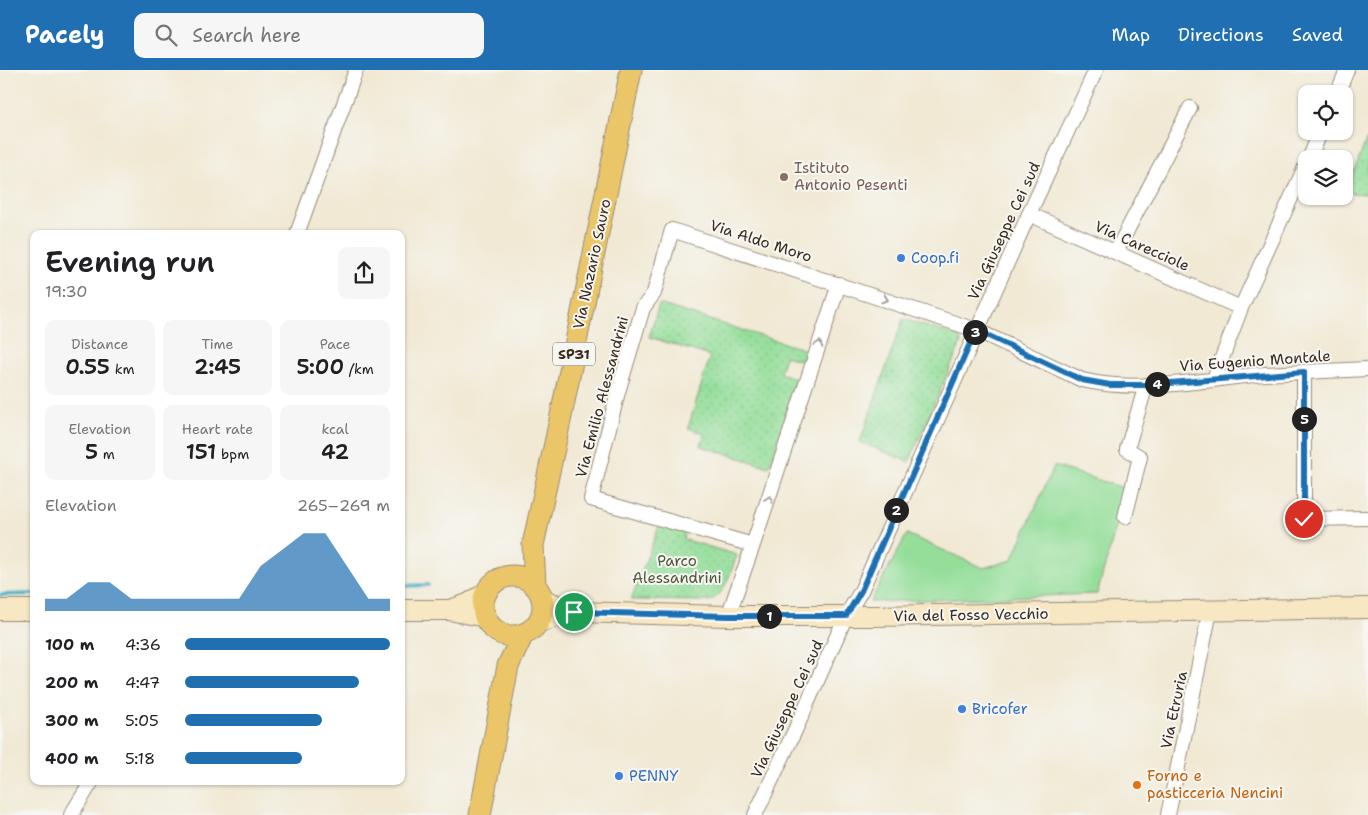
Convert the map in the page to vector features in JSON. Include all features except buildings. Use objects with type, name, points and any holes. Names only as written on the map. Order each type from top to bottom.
[{"type":"main road","name":"Via Nazario Sauro","points":[[480,815],[508,666],[543,607],[539,592],[533,546],[563,408],[631,70]]},
{"type":"main road","name":"Via Nazario Sauro","points":[[514,576],[533,546]]},
{"type":"main road","points":[[530,628],[516,636],[502,633],[492,627],[486,617],[484,603],[486,593],[498,581],[505,577],[514,576],[529,581],[539,592]]},
{"type":"main road","name":"Via Nazario Sauro","points":[[502,633],[508,666]]},
{"type":"street","points":[[297,230],[356,70]]},
{"type":"street","name":"Via Giuseppe Cei sud","points":[[755,815],[846,616],[861,591],[976,330],[1096,70]]},
{"type":"street","points":[[1341,85],[1347,70]]},
{"type":"street","points":[[1116,252],[1190,108]]},
{"type":"street","points":[[1214,380],[1242,308],[1298,183]]},
{"type":"street","name":"Via Carecciole","points":[[1029,214],[1242,308]]},
{"type":"street","name":"Via Aldo Moro","points":[[672,230],[976,330]]},
{"type":"street","name":"Via Emilio Alessandrini","points":[[672,230],[654,293],[643,308],[618,392],[591,499],[754,545]]},
{"type":"street","points":[[728,616],[754,545],[839,284]]},
{"type":"street","name":"Via Eugenio Montale","points":[[976,330],[1082,380],[1110,385],[1146,385],[1304,372],[1368,370]]},
{"type":"street","points":[[1304,372],[1304,519],[1368,518]]},
{"type":"street","points":[[1125,517],[1140,457],[1127,449],[1146,385]]},
{"type":"street","name":"Via del Fosso Vecchio","points":[[539,592],[574,612]]},
{"type":"street","points":[[449,610],[468,604],[486,593]]},
{"type":"street","name":"Via del Fosso Vecchio","points":[[530,628],[574,612],[728,616],[846,616],[1368,608]]},
{"type":"street","points":[[0,610],[30,610]]},
{"type":"street","points":[[405,610],[449,610],[486,617]]},
{"type":"street","name":"Via Etruria","points":[[1168,815],[1210,611]]},
{"type":"street","points":[[71,815],[90,785]]},
{"type":"green space","points":[[1366,140],[1368,141],[1368,194],[1353,193],[1353,174]]},
{"type":"green space","points":[[659,304],[806,350],[802,361],[785,356],[780,373],[797,379],[769,467],[701,446],[704,433],[688,428],[710,356],[649,337]]},
{"type":"green space","points":[[903,319],[960,337],[961,343],[909,462],[860,442]]},
{"type":"green space","points":[[1054,466],[1127,489],[1097,594],[870,602],[907,534],[983,568],[1012,560]]},
{"type":"green space","name":"Parco Alessandrini","points":[[660,523],[685,531],[683,539],[737,555],[724,588],[715,598],[709,601],[631,600]]},
{"type":"waterway","points":[[405,586],[428,585]]},
{"type":"waterway","points":[[0,595],[30,594]]},
{"type":"place","name":"Istituto Antonio Pesenti","points":[[784,177]]},
{"type":"place","name":"Coop.fi","points":[[901,258]]},
{"type":"place","name":"Bricofer","points":[[962,709]]},
{"type":"place","name":"PENNY","points":[[619,776]]},
{"type":"place","name":"Forno e pasticceria Nencini","points":[[1137,785]]},
{"type":"route","points":[[574,612],[728,616],[846,616],[861,591],[976,330],[1082,380],[1110,385],[1146,385],[1304,372],[1304,519]]}]
